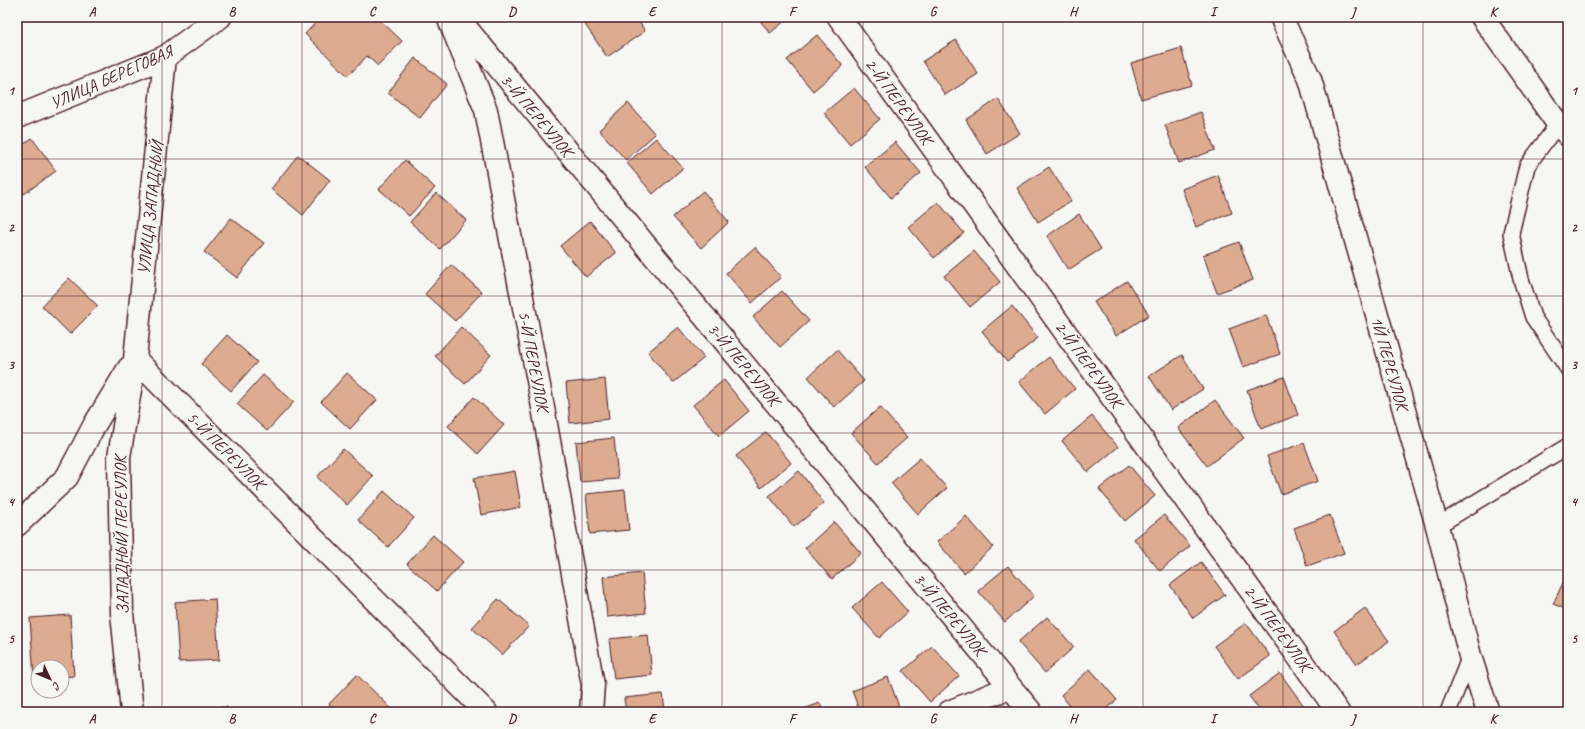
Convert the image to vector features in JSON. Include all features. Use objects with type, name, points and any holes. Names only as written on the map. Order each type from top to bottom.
[{"type":"street","name":"УЛИЦА БЕРЕГОВАЯ","points":[[17,117],[165,57],[220,17]]},
{"type":"street","name":"5-Й ПЕРЕУЛОК","points":[[448,17],[486,110],[540,391],[593,685],[591,712]]},
{"type":"street","name":"3-Й ПЕРЕУЛОК","points":[[457,17],[1031,712]]},
{"type":"street","name":"2-Й ПЕРЕУЛОК","points":[[839,17],[1338,712]]},
{"type":"street","name":"1Й ПЕРЕУЛОК","points":[[1281,17],[1310,79],[1437,526],[1470,656],[1488,712]]},
{"type":"street","points":[[1482,17],[1563,129]]},
{"type":"street","name":"УЛИЦА ЗАПАДНЫЙ","points":[[135,359],[165,57]]},
{"type":"street","name":"5-Й ПЕРЕУЛОК","points":[[135,359],[486,712]]},
{"type":"street","points":[[17,525],[67,477],[95,424],[135,359]]},
{"type":"street","name":"ЗАПАДНЫЙ ПЕРЕУЛОК","points":[[132,712],[122,613],[119,457],[135,359]]},
{"type":"street","points":[[949,712],[1010,687]]},
{"type":"lane","points":[[1563,129],[1527,166],[1511,233],[1533,317],[1568,368]]},
{"type":"lane","points":[[1437,526],[1568,446]]},
{"type":"lane","points":[[1448,712],[1470,656]]},
{"type":"building","points":[[321,17],[377,17],[402,41],[378,66],[367,56],[348,76],[305,34]]},
{"type":"building","points":[[586,17],[636,17],[645,31],[607,57],[582,20]]},
{"type":"building","points":[[757,17],[790,17],[770,33]]},
{"type":"building","points":[[817,35],[843,66],[813,91],[787,60]]},
{"type":"building","points":[[956,40],[978,74],[945,95],[923,61]]},
{"type":"building","points":[[1181,48],[1192,85],[1141,99],[1131,63]]},
{"type":"building","points":[[415,58],[447,84],[420,118],[388,93]]},
{"type":"building","points":[[854,88],[880,119],[850,144],[824,113]]},
{"type":"building","points":[[998,99],[1020,133],[987,154],[966,120]]},
{"type":"building","points":[[628,103],[655,134],[626,160],[599,130]]},
{"type":"building","points":[[1201,112],[1215,150],[1179,163],[1165,125]]},
{"type":"building","points":[[32,138],[56,171],[24,194],[17,184],[17,149]]},
{"type":"building","points":[[656,138],[683,168],[653,194],[627,163]]},
{"type":"building","points":[[895,142],[921,173],[891,198],[865,167]]},
{"type":"building","points":[[298,155],[330,180],[303,215],[271,189]]},
{"type":"building","points":[[405,160],[435,188],[409,216],[379,189]]},
{"type":"building","points":[[1049,167],[1071,201],[1038,222],[1017,188]]},
{"type":"building","points":[[1218,175],[1232,213],[1196,227],[1182,189]]},
{"type":"building","points":[[703,191],[729,222],[701,248],[673,217]]},
{"type":"building","points":[[436,193],[466,220],[440,249],[410,222]]},
{"type":"building","points":[[938,202],[964,233],[934,258],[908,227]]},
{"type":"building","points":[[1079,214],[1101,249],[1068,270],[1047,236]]},
{"type":"building","points":[[231,218],[264,243],[237,278],[204,252]]},
{"type":"building","points":[[590,221],[616,253],[586,277],[560,246]]},
{"type":"building","points":[[1239,242],[1253,280],[1217,293],[1203,255]]},
{"type":"building","points":[[755,247],[781,277],[752,303],[726,273]]},
{"type":"building","points":[[974,251],[1000,282],[970,307],[944,276]]},
{"type":"building","points":[[451,265],[482,292],[455,321],[425,294]]},
{"type":"building","points":[[69,278],[98,306],[70,334],[42,306]]},
{"type":"building","points":[[1127,281],[1149,315],[1116,336],[1094,302]]},
{"type":"building","points":[[782,291],[809,321],[780,347],[753,317]]},
{"type":"building","points":[[1012,306],[1038,338],[1007,362],[982,331]]},
{"type":"building","points":[[1266,315],[1280,354],[1243,367],[1229,329]]},
{"type":"building","points":[[461,327],[491,355],[465,384],[435,356]]},
{"type":"building","points":[[678,327],[704,358],[673,383],[648,352]]},
{"type":"building","points":[[227,335],[257,362],[231,391],[201,364]]},
{"type":"building","points":[[837,350],[864,381],[834,407],[808,377]]},
{"type":"building","points":[[1182,355],[1203,389],[1171,410],[1149,376]]},
{"type":"building","points":[[1049,357],[1075,389],[1045,414],[1019,382]]},
{"type":"building","points":[[347,373],[377,400],[350,429],[321,402]]},
{"type":"building","points":[[263,375],[294,402],[267,431],[237,404]]},
{"type":"building","points":[[1284,377],[1298,415],[1261,429],[1247,390]]},
{"type":"building","points":[[605,379],[609,419],[570,423],[566,383]]},
{"type":"building","points":[[724,380],[749,411],[719,436],[693,405]]},
{"type":"building","points":[[474,397],[504,425],[478,454],[448,426]]},
{"type":"building","points":[[1215,400],[1244,438],[1207,466],[1178,428]]},
{"type":"building","points":[[880,407],[907,438],[878,463],[851,433]]},
{"type":"building","points":[[1092,416],[1118,447],[1088,472],[1062,441]]},
{"type":"building","points":[[766,432],[791,463],[761,488],[736,456]]},
{"type":"building","points":[[614,438],[618,479],[580,482],[576,442]]},
{"type":"building","points":[[1304,443],[1318,481],[1281,494],[1267,456]]},
{"type":"building","points":[[343,449],[373,476],[347,505],[317,477]]},
{"type":"building","points":[[920,458],[947,488],[918,514],[891,483]]},
{"type":"building","points":[[1129,465],[1155,496],[1125,521],[1099,489]]},
{"type":"building","points":[[515,471],[521,507],[481,515],[474,478]]},
{"type":"building","points":[[799,471],[824,503],[794,527],[769,496]]},
{"type":"building","points":[[625,490],[629,530],[590,534],[586,494]]},
{"type":"building","points":[[384,491],[414,518],[388,547],[358,520]]},
{"type":"building","points":[[1164,515],[1190,546],[1160,571],[1134,539]]},
{"type":"building","points":[[1330,515],[1344,553],[1307,566],[1294,528]]},
{"type":"building","points":[[966,516],[993,547],[964,573],[937,542]]},
{"type":"building","points":[[834,522],[861,553],[832,579],[805,548]]},
{"type":"building","points":[[433,535],[463,562],[437,591],[407,564]]},
{"type":"building","points":[[1201,562],[1225,595],[1193,618],[1170,585]]},
{"type":"building","points":[[1008,566],[1034,596],[1005,622],[978,591]]},
{"type":"building","points":[[1568,572],[1568,610],[1553,604]]},
{"type":"building","points":[[642,573],[646,613],[607,617],[603,577]]},
{"type":"building","points":[[882,582],[908,612],[879,638],[852,608]]},
{"type":"building","points":[[215,599],[219,660],[179,662],[175,602]]},
{"type":"building","points":[[498,599],[529,626],[502,655],[472,628]]},
{"type":"building","points":[[1365,608],[1389,641],[1357,664],[1334,631]]},
{"type":"building","points":[[70,615],[74,676],[70,676],[70,659],[33,659],[30,618]]},
{"type":"building","points":[[1047,617],[1074,647],[1045,673],[1018,642]]},
{"type":"building","points":[[1246,623],[1270,656],[1238,679],[1214,646]]},
{"type":"building","points":[[648,635],[652,675],[614,679],[609,639]]},
{"type":"building","points":[[932,646],[959,676],[930,702],[903,671]]},
{"type":"building","points":[[1090,669],[1117,700],[1103,712],[1075,712],[1061,695]]},
{"type":"building","points":[[1280,673],[1304,706],[1295,712],[1261,712],[1249,696]]},
{"type":"building","points":[[357,675],[395,712],[337,712],[329,704]]},
{"type":"building","points":[[888,677],[901,712],[860,712],[852,691]]},
{"type":"building","points":[[663,694],[665,712],[626,712],[624,698]]},
{"type":"building","points":[[820,703],[824,712],[796,712]]},
{"type":"building","points":[[227,707],[227,712],[188,712],[187,709]]}]
